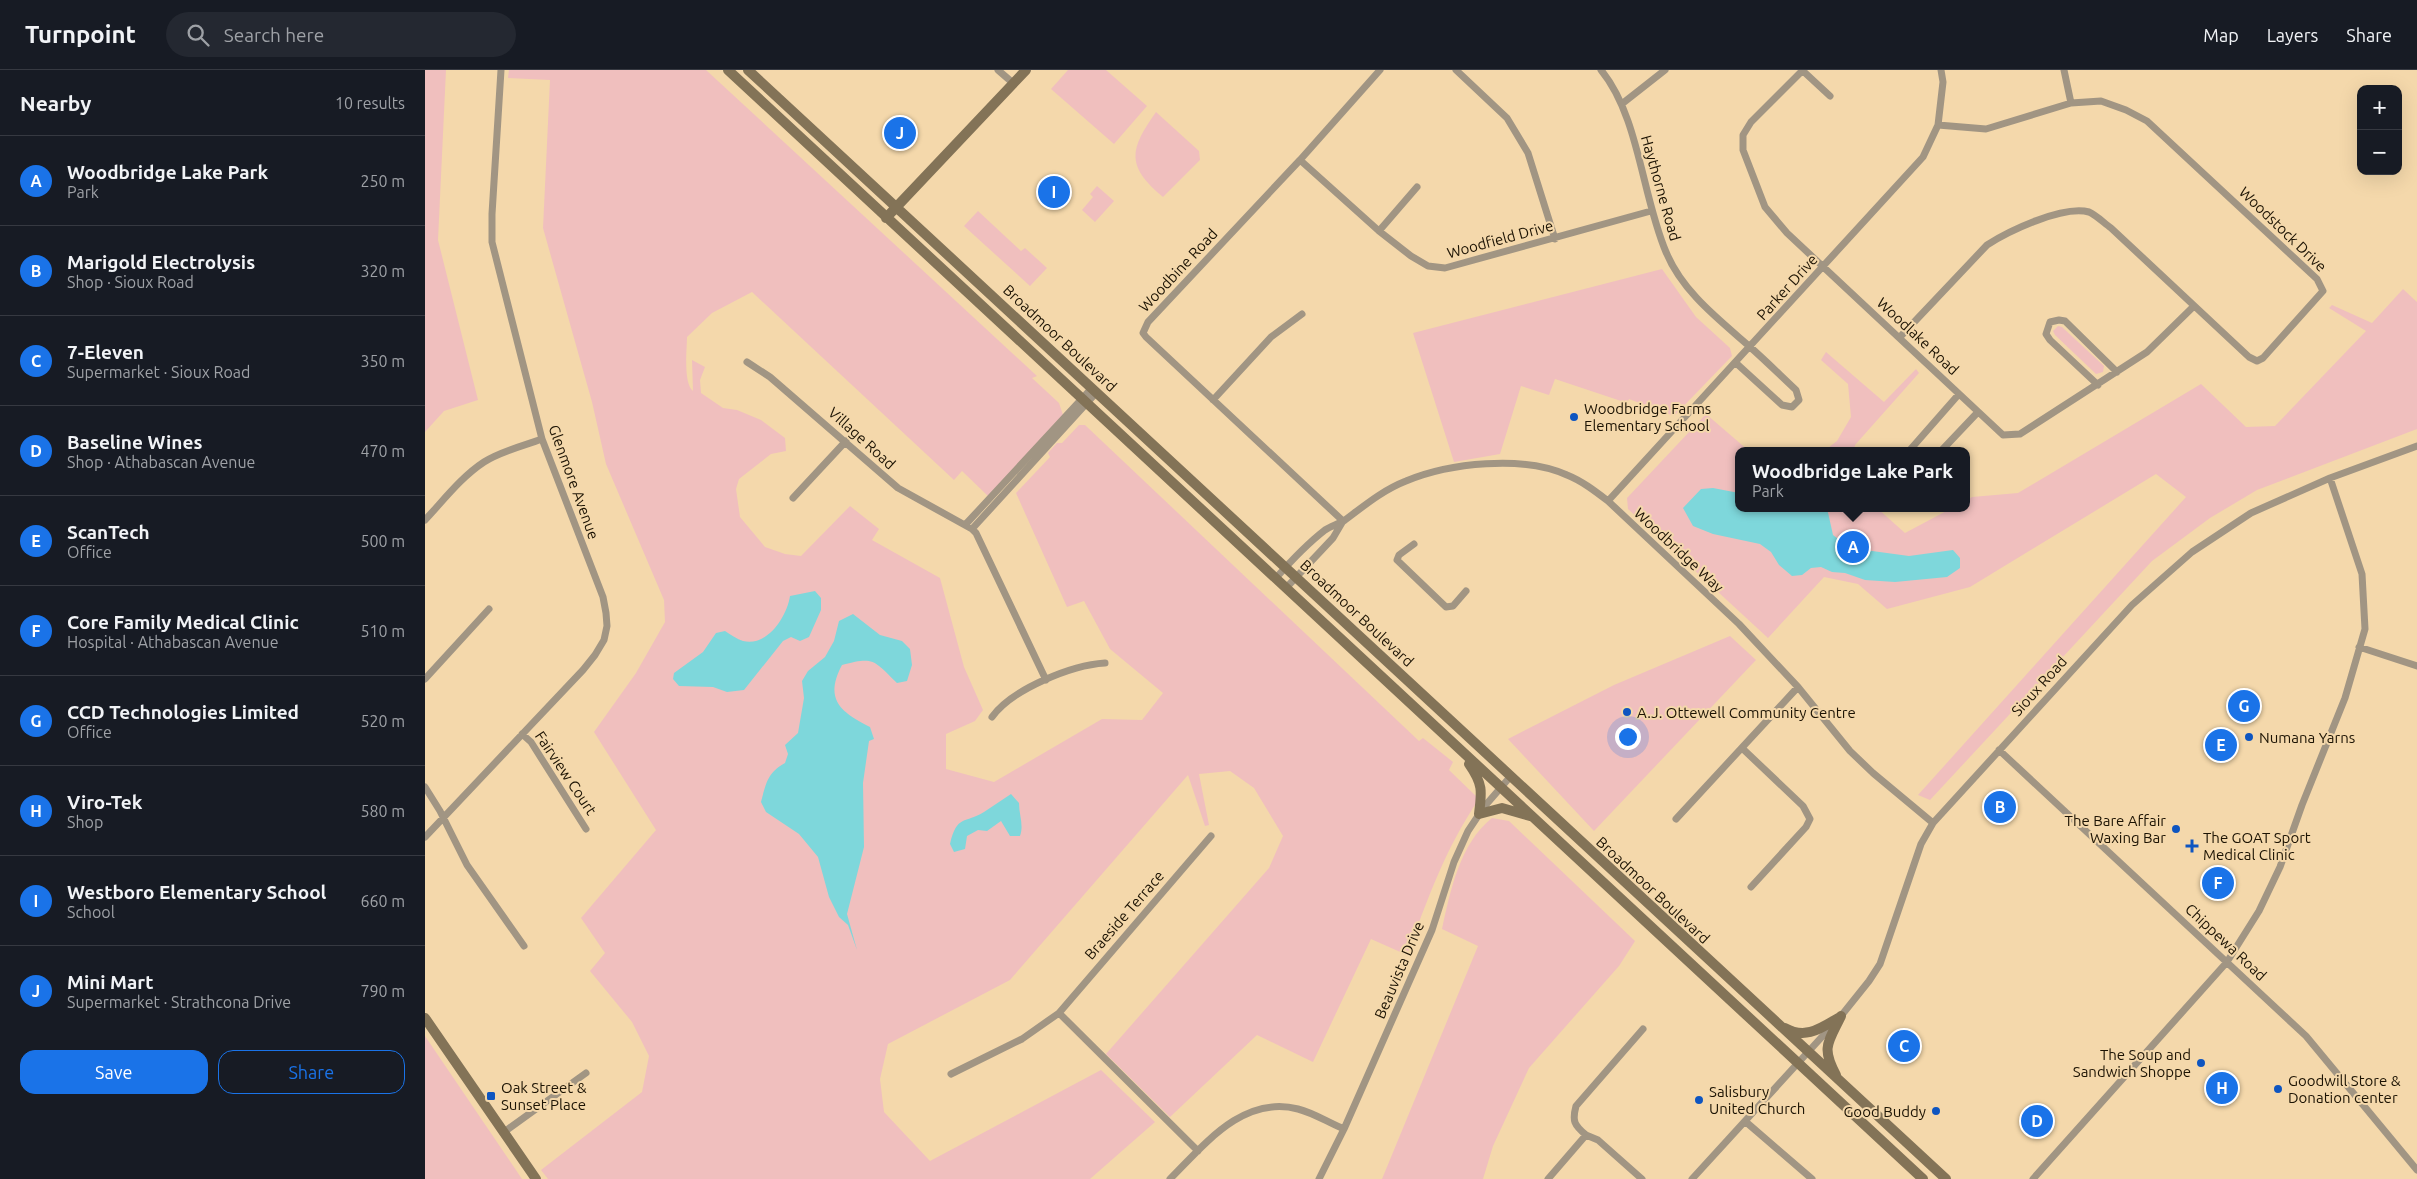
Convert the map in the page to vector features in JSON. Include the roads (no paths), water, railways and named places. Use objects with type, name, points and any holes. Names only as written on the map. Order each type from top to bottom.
[{"type":"main road","name":"Broadmoor Boulevard","points":[[728,70],[1923,1179]]},
{"type":"main road","name":"Broadmoor Boulevard","points":[[748,70],[1286,567],[1769,1018],[1945,1179]]},
{"type":"main road","points":[[886,218],[1025,70]]},
{"type":"main road","points":[[1458,748],[1482,789],[1479,814],[1502,808],[1533,817]]},
{"type":"main road","points":[[1769,1018],[1794,1032],[1806,1034],[1841,1016]]},
{"type":"main road","points":[[1841,1016],[1828,1044],[1826,1053],[1837,1077],[1852,1092]]},
{"type":"main road","points":[[425,1018],[536,1179]]},
{"type":"street","name":"Glenmore Avenue","points":[[425,837],[595,655],[603,640],[607,626],[603,597],[542,439],[493,242],[492,214],[501,70]]},
{"type":"street","points":[[998,70],[1013,83]]},
{"type":"street","name":"Woodbine Road","points":[[1343,521],[1143,333],[1148,322],[1300,160],[1380,70]]},
{"type":"street","points":[[1456,70],[1507,118],[1529,153],[1555,239]]},
{"type":"street","name":"Haythorne Road","points":[[1601,70],[1612,83],[1623,103],[1651,211],[1666,253],[1677,274],[1712,314],[1751,347],[1796,390],[1799,400],[1796,405],[1791,407],[1782,405],[1736,363]]},
{"type":"street","points":[[1623,103],[1665,70]]},
{"type":"street","points":[[1803,70],[1830,96]]},
{"type":"street","name":"Woodlake Road","points":[[1803,70],[1751,122],[1743,135],[1743,150],[1765,208],[1787,233],[2003,435],[2019,434],[2098,385],[2153,347],[2194,306]]},
{"type":"street","name":"Parker Drive","points":[[1608,502],[1923,157],[1939,124],[1943,82],[1941,70]]},
{"type":"street","points":[[2064,70],[2071,104]]},
{"type":"street","name":"Woodstock Drive","points":[[1900,337],[1987,245],[2005,234],[2062,213],[2077,211],[2090,213],[2111,228],[2249,357],[2257,361],[2263,358],[2323,292],[2317,280],[2147,121],[2126,110],[2101,101],[2071,104],[1986,130],[1939,124]]},
{"type":"street","name":"Woodfield Drive","points":[[1300,160],[1379,231],[1428,266],[1445,268],[1651,211]]},
{"type":"street","points":[[1379,231],[1417,187]]},
{"type":"street","points":[[1213,400],[1271,337],[1302,314]]},
{"type":"street","points":[[2098,385],[2050,340],[2047,334],[2049,322],[2065,321],[2117,372]]},
{"type":"street","name":"Village Road","points":[[747,362],[770,377],[898,488],[972,529]]},
{"type":"street","points":[[1046,680],[972,529],[1094,390]]},
{"type":"street","points":[[1913,447],[1959,394]]},
{"type":"street","points":[[965,525],[1085,400]]},
{"type":"street","points":[[1945,447],[1978,412]]},
{"type":"street","points":[[425,520],[464,479],[483,463],[500,454],[542,439]]},
{"type":"street","points":[[793,498],[846,441]]},
{"type":"street","name":"Sioux Road","points":[[1692,1179],[1809,1054],[1869,981],[1879,964],[1921,844],[1933,823],[2132,605],[2192,552],[2251,513],[2330,478],[2417,446]]},
{"type":"street","name":"Woodbridge Way","points":[[1276,578],[1326,529],[1343,521],[1367,502],[1406,481],[1437,471],[1481,465],[1527,464],[1545,468],[1580,481],[1608,502],[1739,624],[1798,687],[1850,751],[1873,773],[1933,823]]},
{"type":"street","points":[[2033,1179],[2227,962],[2259,911],[2280,867],[2302,804],[2345,698],[2365,628],[2362,574],[2330,478]]},
{"type":"street","name":"Woodbridge Way","points":[[1285,588],[1333,538],[1343,521]]},
{"type":"street","points":[[1414,544],[1399,555],[1397,560],[1446,606],[1453,606],[1466,591]]},
{"type":"street","points":[[425,678],[489,609]]},
{"type":"street","points":[[2359,647],[2417,666]]},
{"type":"street","points":[[992,717],[1008,701],[1046,680],[1082,666],[1105,663]]},
{"type":"street","points":[[1676,819],[1743,749],[1798,687]]},
{"type":"street","name":"Fairview Court","points":[[522,734],[531,742],[586,829]]},
{"type":"street","points":[[1743,749],[1803,806],[1810,818],[1806,828],[1751,887]]},
{"type":"street","name":"Chippewa Road","points":[[1999,750],[2306,1036],[2417,1170]]},
{"type":"street","name":"Beauvista Drive","points":[[1319,1179],[1344,1129],[1432,930],[1454,862],[1467,831],[1510,777]]},
{"type":"street","points":[[425,787],[467,865],[524,946]]},
{"type":"street","name":"Braeside Terrace","points":[[951,1074],[1022,1039],[1059,1013],[1211,836]]},
{"type":"street","points":[[1059,1013],[1198,1151]]},
{"type":"street","points":[[1642,1179],[1598,1140],[1586,1135],[1576,1126],[1573,1118],[1576,1106],[1643,1029]]},
{"type":"street","points":[[504,1132],[586,1073]]},
{"type":"street","points":[[1170,1179],[1218,1131],[1236,1118],[1252,1111],[1274,1107],[1298,1109],[1344,1129]]},
{"type":"street","points":[[1746,1122],[1812,1179]]},
{"type":"street","points":[[1548,1179],[1586,1135]]},
{"type":"water","points":[[1713,488],[1735,492],[1735,512],[1828,512],[1833,535],[1850,548],[1909,556],[1953,550],[1960,558],[1960,568],[1947,577],[1895,582],[1865,580],[1845,573],[1832,572],[1821,567],[1811,568],[1802,575],[1792,576],[1779,565],[1771,552],[1760,544],[1713,534],[1693,526],[1683,508],[1701,489]]},
{"type":"water","points":[[815,591],[821,598],[821,610],[809,637],[800,641],[791,637],[783,641],[744,690],[727,692],[713,687],[679,686],[673,679],[674,673],[703,652],[716,633],[725,631],[743,641],[752,642],[760,639],[768,635],[780,621],[790,596]]},
{"type":"water","points":[[853,614],[880,635],[902,641],[910,649],[912,665],[907,681],[897,683],[873,662],[861,661],[842,665],[835,687],[835,696],[843,710],[870,727],[874,739],[869,741],[863,783],[864,847],[847,914],[857,950],[848,925],[839,917],[829,897],[818,857],[799,834],[766,812],[761,802],[766,784],[771,775],[785,763],[788,754],[785,745],[798,733],[804,698],[802,681],[808,671],[825,657],[834,641],[839,621]]},
{"type":"water","points":[[1011,794],[1019,803],[1020,836],[1010,836],[1001,821],[987,831],[978,830],[967,836],[965,849],[954,852],[950,844],[959,824],[984,812]]},
{"type":"place","name":"Mini Mart","points":[[900,133]]},
{"type":"place","name":"Westboro Elementary School","points":[[1054,192]]},
{"type":"place","name":"Woodbridge Farms Elementary School","points":[[1574,417]]},
{"type":"place","name":"Woodbridge Lake Park","points":[[1853,547]]},
{"type":"place","name":"CCD Technologies Limited","points":[[2244,706]]},
{"type":"place","name":"A.J. Ottewell Community Centre","points":[[1627,712]]},
{"type":"place","name":"Numana Yarns","points":[[2249,737]]},
{"type":"place","name":"ScanTech","points":[[2221,745]]},
{"type":"place","name":"Marigold Electrolysis","points":[[2000,807]]},
{"type":"place","name":"The Bare Affair Waxing Bar","points":[[2176,829]]},
{"type":"place","name":"The GOAT Sport Medical Clinic","points":[[2192,846]]},
{"type":"place","name":"Core Family Medical Clinic","points":[[2218,883]]},
{"type":"place","name":"7-Eleven","points":[[1904,1046]]},
{"type":"place","name":"The Soup and Sandwich Shoppe","points":[[2201,1063]]},
{"type":"place","name":"Viro-Tek","points":[[2222,1088]]},
{"type":"place","name":"Goodwill Store & Donation center","points":[[2278,1089]]},
{"type":"place","name":"Oak Street & Sunset Place","points":[[491,1096]]},
{"type":"place","name":"Salisbury United Church","points":[[1699,1100]]},
{"type":"place","name":"Good Buddy","points":[[1936,1111]]},
{"type":"place","name":"Baseline Wines","points":[[2037,1121]]}]
